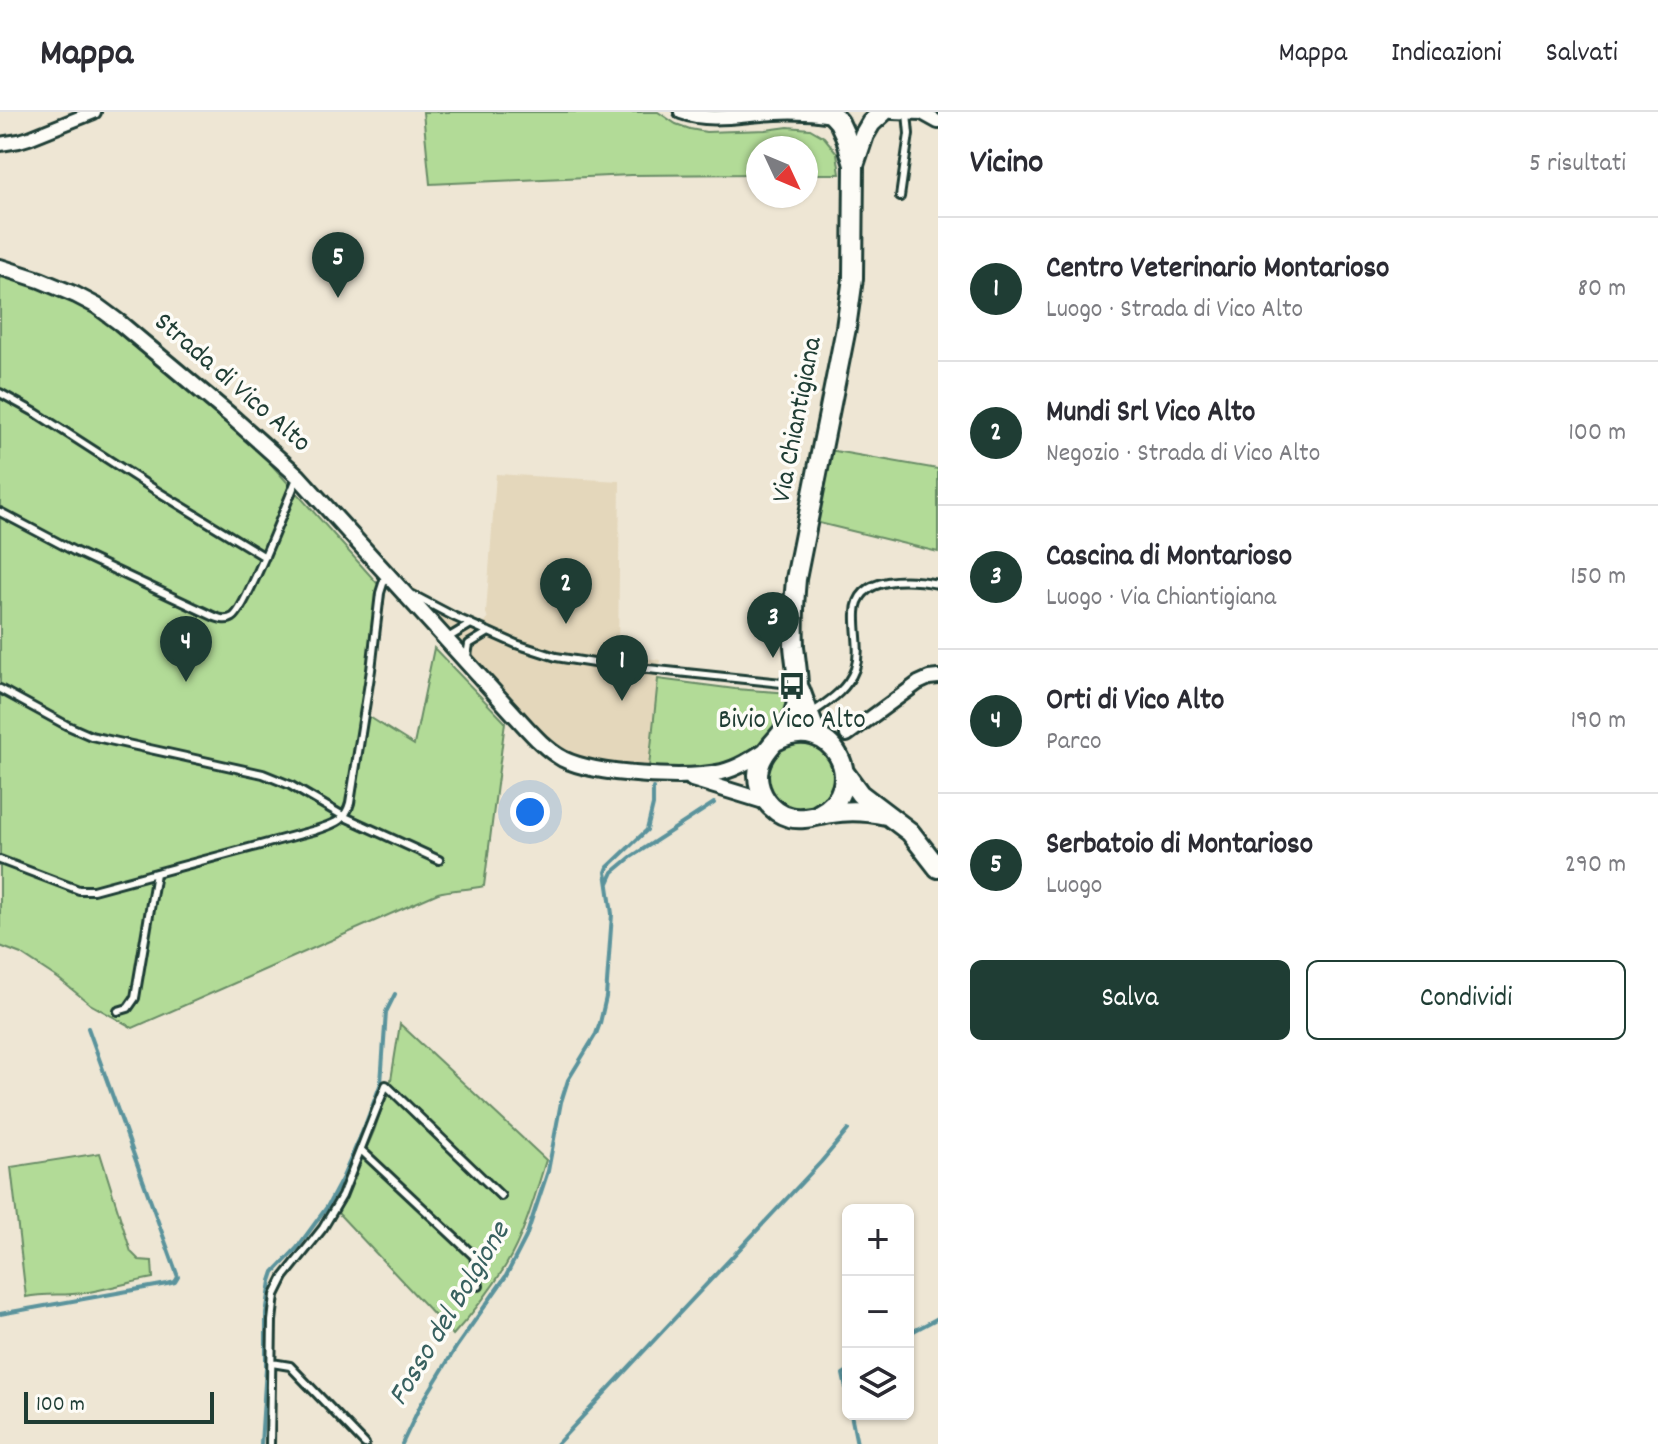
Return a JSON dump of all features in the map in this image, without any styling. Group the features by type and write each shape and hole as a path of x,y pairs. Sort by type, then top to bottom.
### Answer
{"main road":[{"path":"834,117 855,128 879,116"},
{"name":"Via Chiantigiana","path":"854,165 862,140 879,116"},
{"name":"Via Chiantigiana","path":"767,802 758,777 760,763 794,715 790,685 794,596 850,305 854,251 854,165 845,135 834,117"},
{"name":"Via Chiantigiana","path":"790,685 809,715 817,736 838,754 844,772 860,794 910,832 938,868"},
{"path":"770,746 787,735 802,733 817,736"},
{"path":"813,817 836,800 843,787 844,772"},
{"path":"767,802 788,817 801,819 846,811 886,815"}],"street":[{"path":"0,144 23,140 94,112"},
{"path":"681,112 720,118 777,112 834,117"},
{"path":"879,116 891,112 921,113 938,122"},
{"name":"Strada di Vico Alto","path":"0,267 76,295 105,312 231,416 298,476 538,739 563,759 598,769 684,776 727,770 770,746"},
{"path":"847,735 912,687 938,677"},
{"name":"Strada di Vico Alto","path":"684,776 767,802"}],"lane":[{"path":"900,197 909,134 907,113"},
{"path":"0,393 55,424 265,557"},
{"path":"0,512 74,551 220,619 229,619 238,612 265,557 298,476"},
{"path":"0,860 79,890 93,890 316,830 345,817 350,803 371,670 380,593 391,579"},
{"name":"Strada di Vico Alto","path":"391,579 471,624 524,648 568,660 790,685"},
{"path":"809,715 841,692 854,671 858,654 855,610 865,590 888,582 910,580 938,584"},
{"path":"445,639 471,624"},
{"path":"467,661 469,644 489,632"},
{"path":"0,689 86,734 271,777 345,817 439,860"},
{"path":"118,1011 128,1008 135,998 156,873"},
{"path":"270,1444 272,1321 277,1289 323,1228 342,1196 386,1085 501,1196"},
{"path":"361,1150 474,1256 479,1286"},
{"path":"272,1363 290,1366 365,1444"}],"shaded area":[{"path":"496,474 620,481 618,654 660,660 649,767 594,762 572,756 551,743 399,578 445,608 485,623 488,619"}],"green space":[{"path":"423,112 658,112 676,124 706,132 788,127 810,129 824,137 837,153 840,174 818,174 818,136 746,136 746,174 631,175 430,184"},
{"path":"0,274 52,292 101,318 253,444 385,592 368,716 414,745 434,648 505,722 484,886 438,893 133,1028 90,1004 21,954 0,946"},
{"path":"829,450 938,469 938,552 815,522"},
{"path":"658,679 791,693 785,714 777,725 744,758 733,764 698,770 649,767"},
{"path":"803,740 830,755 837,774 832,792 810,810 792,810 775,800 766,782 768,761 782,745"},
{"path":"400,1024 546,1160 513,1253 475,1310 453,1335 338,1213 374,1131 391,1080"},
{"path":"100,1153 131,1252 139,1260 152,1261 153,1278 84,1293 26,1297 11,1167"}],"waterway":[{"name":"Fosso del Bolgione","path":"402,1444 420,1406 506,1276 526,1237 548,1171 568,1080 596,1034 606,997 612,914 606,872 647,830 653,805 653,788"},
{"path":"608,883 613,872 631,857 714,803"},
{"path":"261,1444 266,1314 271,1281 274,1272 297,1248 327,1207 342,1179 381,1083 386,1012 395,994"},
{"path":"0,1314 167,1284 175,1282 178,1277 88,1028"},
{"path":"557,1444 848,1130"},
{"path":"914,1331 938,1318"},
{"path":"852,1420 857,1444"}],"place":[{"name":"Serbatoio di Montarioso","path":"338,298"},
{"name":"Mundi Srl Vico Alto","path":"566,624"},
{"name":"Cascina di Montarioso","path":"773,658"},
{"name":"Orti di Vico Alto","path":"186,682"},
{"name":"Bivio Vico Alto","path":"792,686"},
{"name":"Centro Veterinario Montarioso","path":"622,701"}]}
